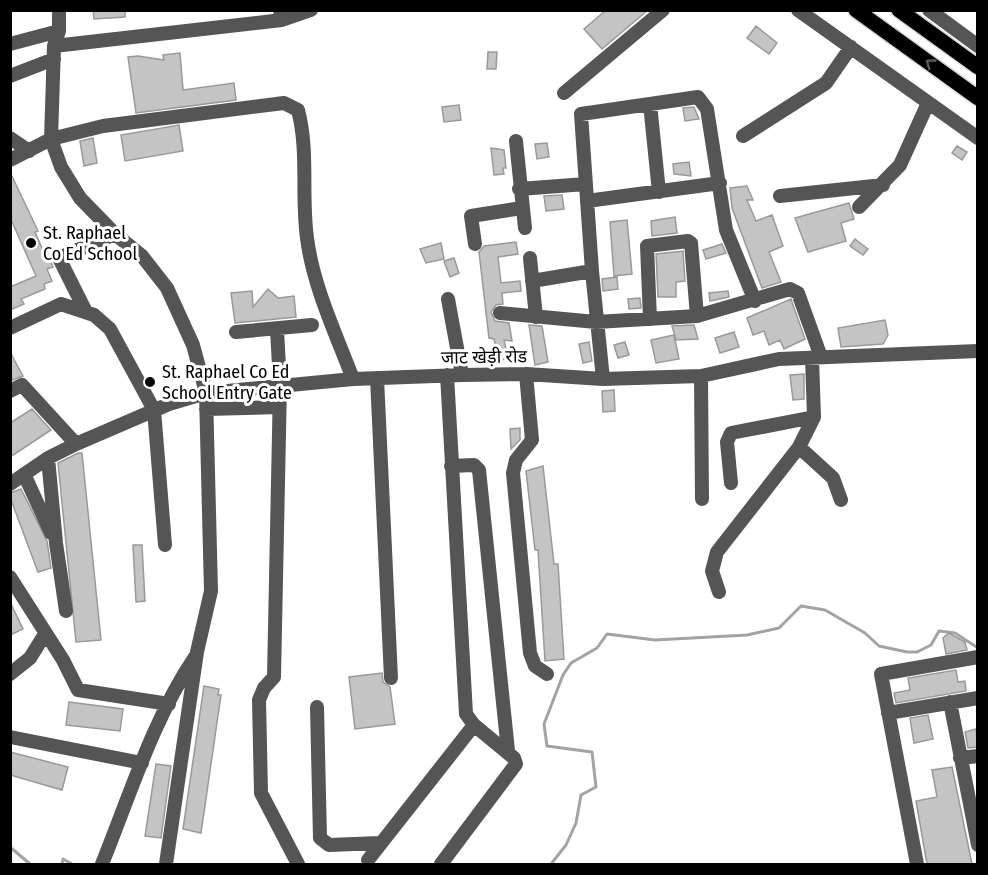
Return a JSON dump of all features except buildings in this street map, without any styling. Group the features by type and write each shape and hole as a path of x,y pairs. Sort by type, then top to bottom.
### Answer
{"main road":[{"path":"856,10 978,98"},
{"path":"899,10 978,67"}],"street":[{"path":"59,10 59,31 54,52 51,139 61,167 80,198 115,234 142,256 167,288 193,345 206,393 211,591 197,652 166,864"},
{"path":"10,76 54,52 311,10"},
{"path":"564,93 663,10"},
{"path":"798,10 978,138"},
{"path":"930,10 975,40"},
{"path":"10,44 59,31"},
{"path":"953,49 975,40"},
{"path":"743,136 826,83 851,47"},
{"path":"603,379 596,322 581,114 698,97 707,109 726,230 754,302"},
{"path":"10,160 51,139 103,126 284,103 298,110 304,134 307,238 315,272 352,379"},
{"path":"859,207 883,185 900,165 928,103"},
{"path":"650,104 659,192"},
{"path":"10,138 30,150"},
{"path":"516,141 519,189 525,228"},
{"path":"588,201 720,183"},
{"path":"519,189 585,184"},
{"path":"780,196 883,185"},
{"path":"475,244 471,216 522,208"},
{"path":"86,312 59,258 115,234"},
{"path":"650,319 647,246 688,241 698,316"},
{"path":"530,258 536,317"},
{"path":"532,281 592,271"},
{"path":"500,313 596,322 698,316 754,302 790,289 795,290 816,357 814,417 799,447 717,552 712,571 719,592"},
{"path":"448,299 462,375"},
{"path":"10,328 61,304 94,315 110,329 154,410 165,545"},
{"path":"236,332 312,325"},
{"path":"277,329 280,385 274,677 264,688 259,700 261,793 298,864"},
{"name":"जाट खेड़ी रोड","path":"10,484 48,458 76,444 154,410 206,393 352,379 447,375 526,374 603,379 701,376 779,359 978,351"},
{"path":"526,374 532,440 516,460 513,473 530,653 535,666 547,674"},
{"path":"441,864 513,770 514,758 474,725 466,714 447,375"},
{"path":"701,376 702,498"},
{"path":"377,378 391,678"},
{"path":"10,391 22,385 76,444"},
{"path":"206,409 279,407"},
{"path":"731,483 727,442 731,433 814,417"},
{"path":"799,447 832,478 841,500"},
{"path":"48,458 56,543 66,611"},
{"path":"451,466 474,465 479,470 508,751"},
{"path":"24,474 56,543"},
{"path":"10,577 63,660 78,690 169,704"},
{"path":"10,674 30,658 45,634"},
{"path":"102,864 142,763 181,677 197,652"},
{"path":"917,864 881,674 978,657"},
{"path":"888,713 978,698"},
{"path":"950,702 978,845"},
{"path":"317,707 320,838 329,845 380,843"},
{"path":"368,860 474,725"},
{"path":"10,737 142,763"},
{"path":"960,759 978,756"}],"waterway":[{"path":"551,864 566,845 576,823 581,795 596,787 592,752 547,746 544,724 563,675 571,663 597,648 607,634 655,640 747,635 779,628 801,606 825,610 865,633 879,646 917,652 931,645 939,631 955,633 978,648"},
{"path":"10,847 30,864"},
{"path":"62,864 63,859 72,864"}],"place":[{"name":"St. Raphael Co Ed School","path":"31,243"},
{"name":"St. Raphael Co Ed School Entry Gate","path":"150,382"}]}
